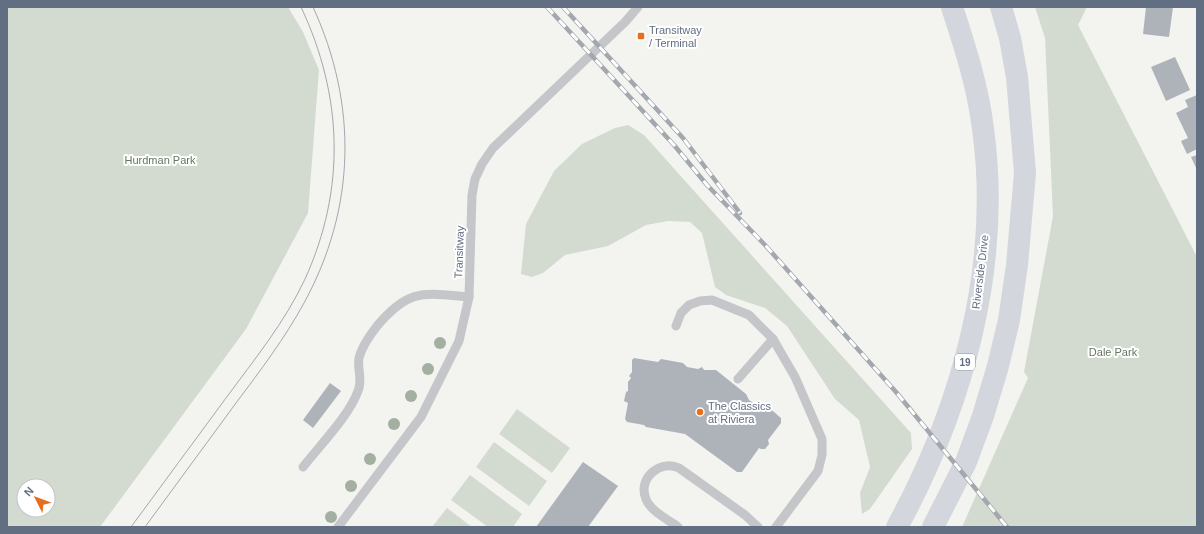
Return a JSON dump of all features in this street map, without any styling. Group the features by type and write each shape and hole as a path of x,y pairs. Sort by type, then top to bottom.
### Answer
{"main road":[{"name":"Riverside Drive","path":"896,527 930,462 956,392 975,319 984,248 987,185 983,129 978,98 966,50 952,7"},
{"path":"933,527 966,462 983,416 998,366 1009,320 1017,264 1025,173 1017,77 1010,38 1001,7"}],"lane":[{"name":"Transitway","path":"338,527 421,417 459,341 469,297 472,196 474,179 482,164 508,132 625,22 638,7"},
{"path":"303,467 354,401 360,381 359,366 361,353 372,333 393,309 406,299 419,295 469,297"},
{"path":"676,326 681,313 689,305 700,301 712,300 749,315 773,339 795,377 822,439 822,455 818,471 776,527"},
{"path":"738,379 773,339"},
{"path":"678,527 650,506 646,499 645,487 649,475 664,465 672,464 679,468 745,515 758,527"}],"green space":[{"name":"Hurdman Park","path":"7,7 288,7 303,32 319,70 308,213 246,329 100,527 7,527"},
{"name":"Dale Park","path":"1035,7 1087,7 1078,25 1197,257 1197,527 962,527 1028,378 1024,372 1053,216 1045,38"},
{"path":"628,125 644,135 911,433 912,449 870,509 862,514 860,493 870,467 859,420 835,399 787,326 765,308 726,295 715,287 702,233 690,222 668,221 646,225 608,246 565,255 543,273 532,277 521,274 526,224 554,171 582,144 615,128"},
{"path":"517,409 570,448 552,473 499,434"},
{"path":"494,442 547,481 529,506 476,467"},
{"path":"470,475 522,514 513,527 488,527 451,500"},
{"path":"447,508 472,527 432,527"}],"building":[{"path":"1146,7 1173,7 1169,37 1143,34"},
{"path":"1175,57 1190,90 1166,101 1151,67"},
{"path":"1197,95 1197,149 1187,154 1181,141 1188,138 1176,113 1188,107 1185,100"},
{"path":"1197,155 1197,170 1191,157"},
{"name":"The Classics at Riviera","path":"634,358 658,362 661,359 683,363 687,367 698,369 702,367 704,370 716,370 746,394 749,400 755,404 758,403 762,407 767,406 781,418 781,423 768,440 769,444 765,449 759,448 742,472 737,472 685,434 627,422 625,419 628,403 624,401 626,392 628,391 628,382 631,378 629,376 632,372 632,360"},
{"path":"330,383 341,391 313,428 303,420"},
{"path":"583,462 618,486 588,527 536,527"}],"tram line":[{"path":"131,527 279,326 305,279 318,245 328,211 333,177 334,143 332,108 325,74 315,41 301,7"},
{"path":"145,527 263,367 289,329 304,303 321,267 334,230 342,193 345,156 344,119 338,81 328,44 313,7"}],"railway":[{"path":"547,7 674,145 707,185 765,245 896,392 1007,527"},
{"path":"563,7 683,138 740,213"}],"place":[{"name":"Transitway / Terminal","path":"641,36"},
{"name":"The Classics at Riviera","path":"700,412"}]}
